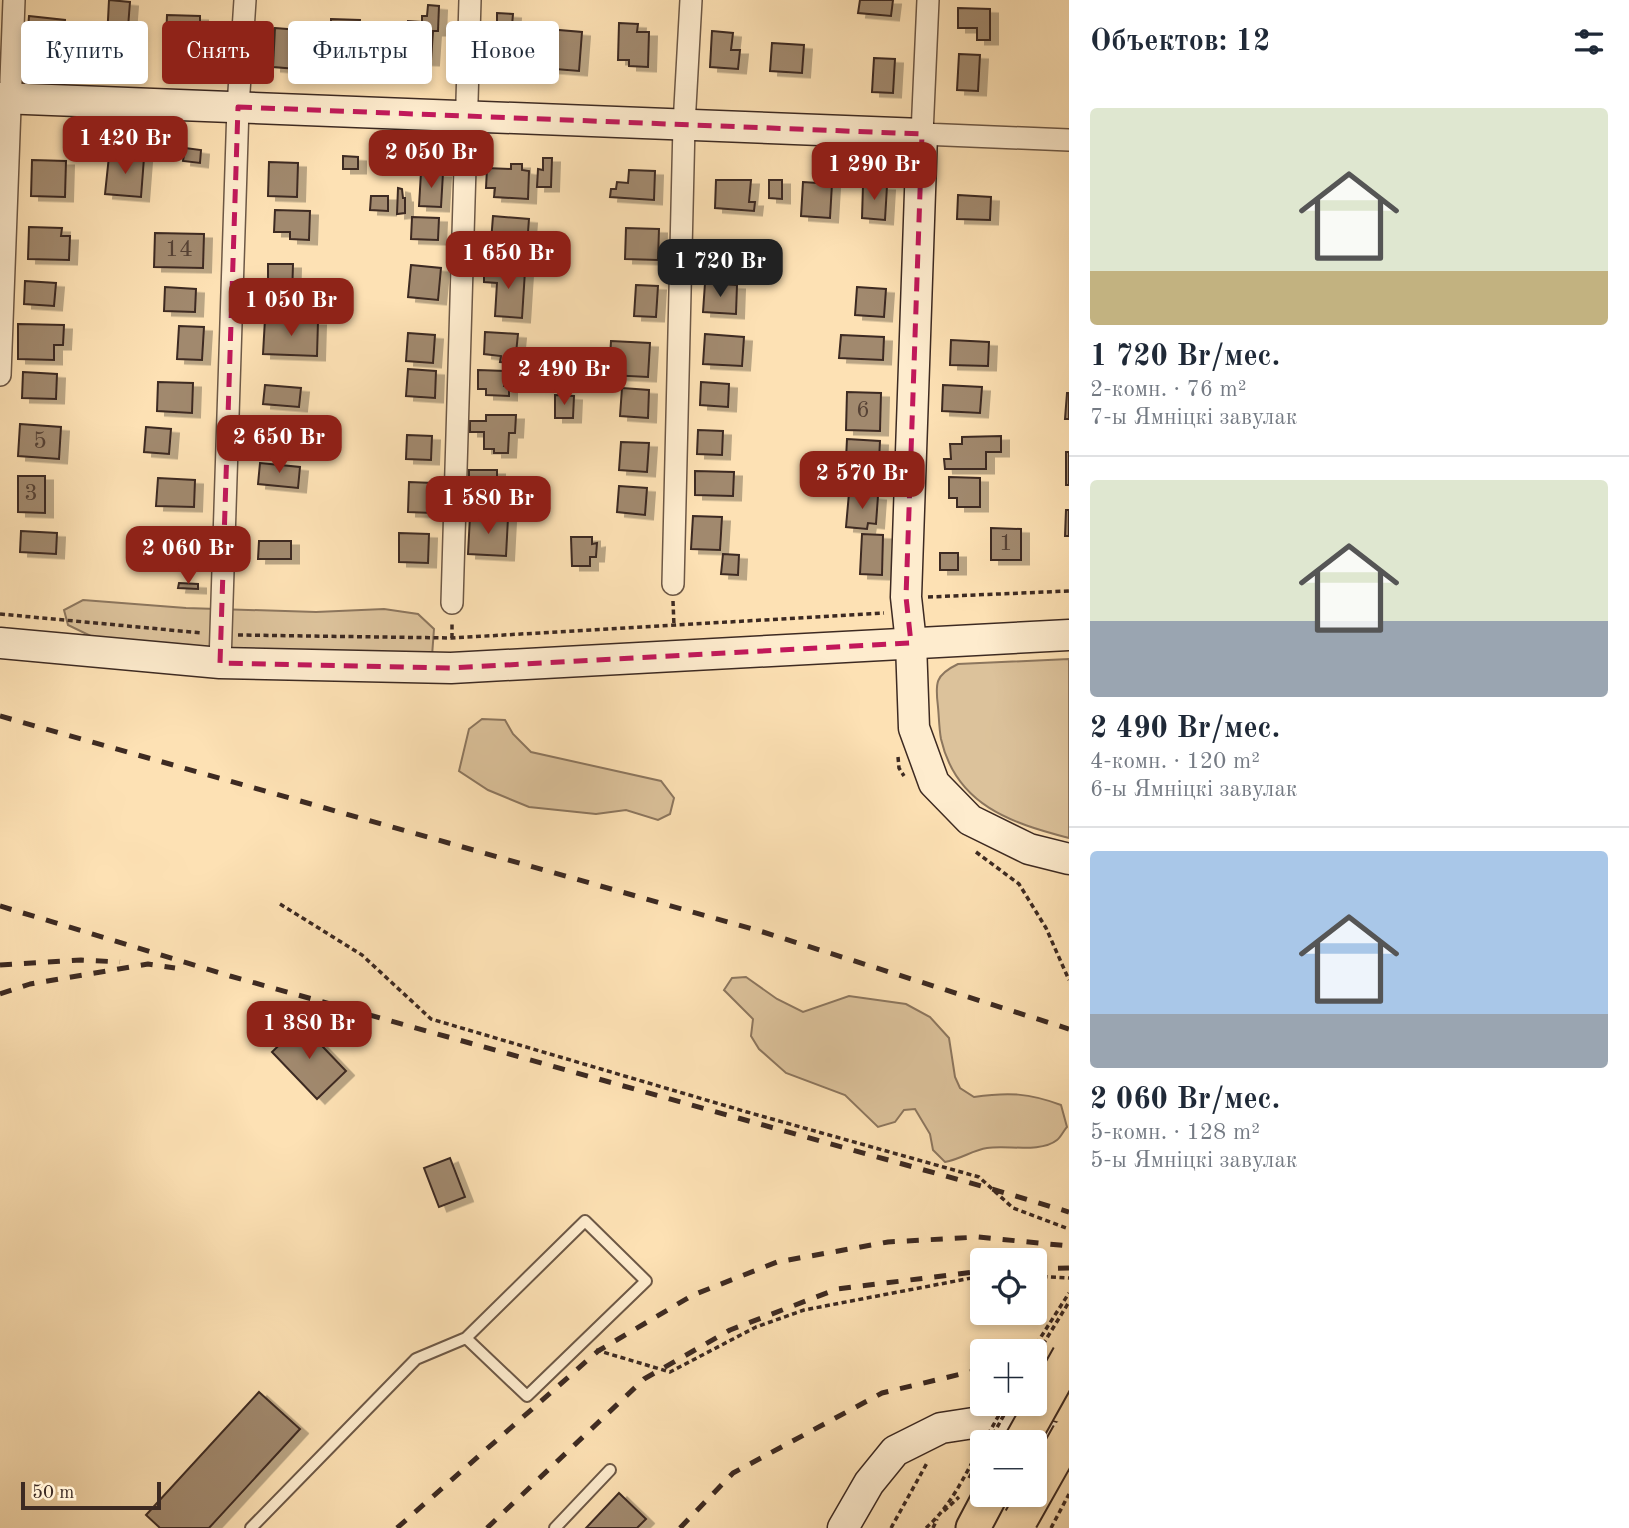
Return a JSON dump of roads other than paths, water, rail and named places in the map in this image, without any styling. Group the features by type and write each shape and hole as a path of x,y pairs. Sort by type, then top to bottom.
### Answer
{"main road":[{"path":"6,98 922,134 911,643 914,728 934,783 970,820 1029,849 1069,859"},
{"path":"0,643 220,663 451,668 1069,635"},
{"path":"1028,1430 1069,1356"},
{"path":"843,1528 869,1483 895,1451 941,1427 993,1420 1069,1442"},
{"path":"1029,1525 1069,1434"}],"street":[{"path":"0,375 6,98 14,0"},
{"path":"220,663 245,0"},
{"path":"452,603 470,0"},
{"path":"673,584 684,125 691,0"},
{"path":"928,0 922,134 1069,140"}],"lane":[{"path":"251,1528 416,1359 466,1338 585,1221 646,1281 527,1396 466,1338"},
{"path":"555,1528 610,1470"}],"railway":[{"path":"0,716 763,932 1069,1029"},
{"path":"0,906 230,976 1069,1212"},
{"path":"0,965 81,960 120,962"},
{"path":"0,994 30,984 148,964 175,968"},
{"path":"397,1528 598,1351 693,1295 777,1262 888,1242 978,1237 1069,1246"},
{"path":"1047,1269 1069,1268"},
{"path":"487,1528 644,1379 730,1330 837,1289 970,1272"},
{"path":"1047,1357 1069,1357"},
{"path":"680,1528 733,1473 882,1393 970,1372"}]}
